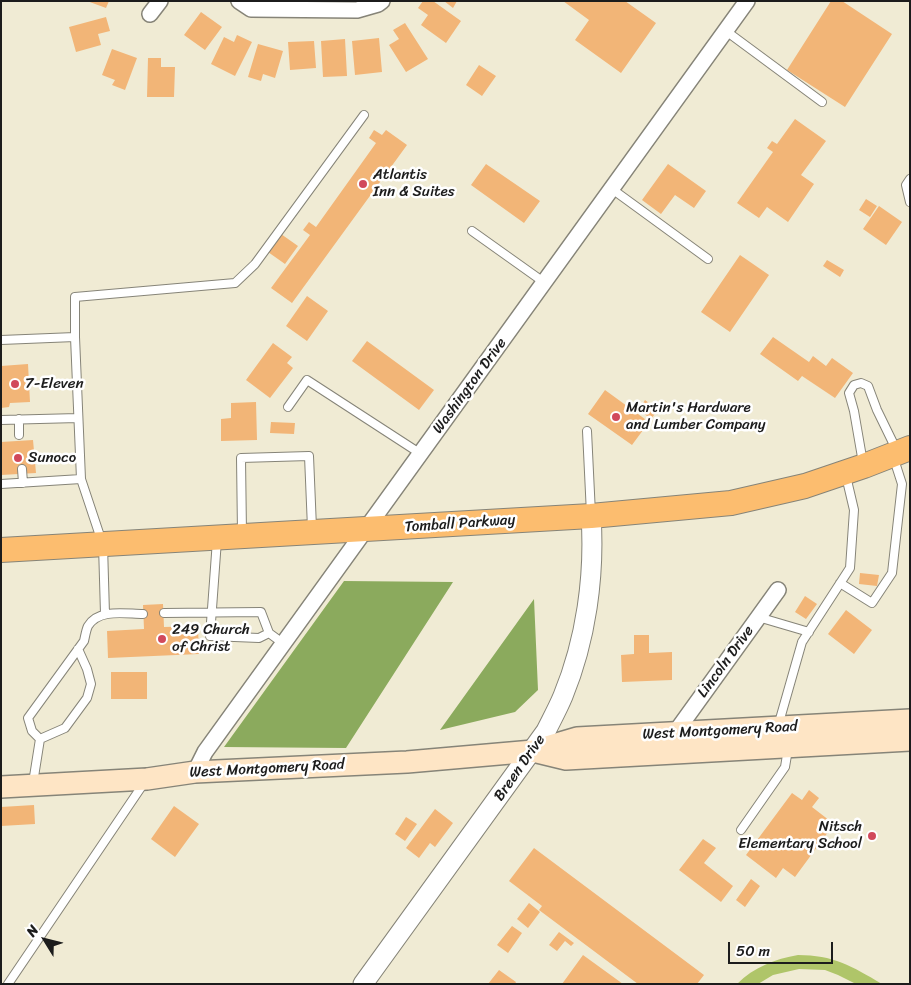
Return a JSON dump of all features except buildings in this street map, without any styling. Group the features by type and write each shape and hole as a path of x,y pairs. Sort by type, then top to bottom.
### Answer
{"main road":[{"name":"Tomball Parkway","path":"1,550 591,516 731,503 805,486 900,452"},
{"name":"West Montgomery Road","path":"1,787 147,779 195,772 407,762 533,751 577,738 910,720"},
{"name":"West Montgomery Road","path":"533,751 566,759 788,747 907,736"}],"street":[{"path":"150,14 160,1"},
{"path":"239,1 251,9 356,10 380,3"},
{"name":"Washington Drive","path":"195,772 205,752 747,1"},
{"name":"Breen Drive","path":"363,984 546,731 563,695 585,620 590,580 591,516"},
{"name":"Lincoln Drive","path":"675,734 778,590"}],"lane":[{"path":"726,31 822,102"},
{"path":"105,614 103,545 81,479 75,297 234,283 255,264 364,115"},
{"path":"910,179 906,185 910,202"},
{"path":"612,189 708,259"},
{"path":"472,232 545,283"},
{"path":"1,340 75,337"},
{"path":"288,407 307,380 421,454"},
{"path":"778,728 802,642 809,632 840,583 850,568 854,510 854,411 849,392 854,385 861,382 868,386 876,410 900,452 902,484 892,573 872,603 840,583"},
{"path":"1,420 78,418"},
{"path":"19,419 20,435"},
{"path":"587,431 591,516"},
{"path":"242,537 241,458 309,456 312,533"},
{"path":"22,469 23,482"},
{"path":"1,484 81,479"},
{"path":"217,538 210,636 259,638 269,633"},
{"path":"164,613 262,612 269,633 284,644"},
{"path":"40,738 32,731 28,718 84,641 88,627 96,618 105,614 143,614"},
{"path":"758,617 809,632"},
{"path":"40,738 64,728 87,698 91,684 78,649"},
{"path":"33,785 40,738"},
{"path":"740,830 786,767 788,747"},
{"path":"8,984 147,779"}],"green space":[{"path":"344,581 453,582 346,748 224,747"},
{"path":"534,599 538,690 515,712 440,730"},
{"path":"798,955 832,959 882,984 856,984 825,970 799,969 773,975 758,984 737,984 750,973 765,965"}],"place":[{"name":"Atlantis Inn & Suites","path":"363,184"},
{"name":"7-Eleven","path":"15,384"},
{"name":"Martin's Hardware and Lumber Company","path":"616,417"},
{"name":"Sunoco","path":"18,458"},
{"name":"249 Church of Christ","path":"162,639"},
{"name":"Nitsch Elementary School","path":"872,836"}]}
